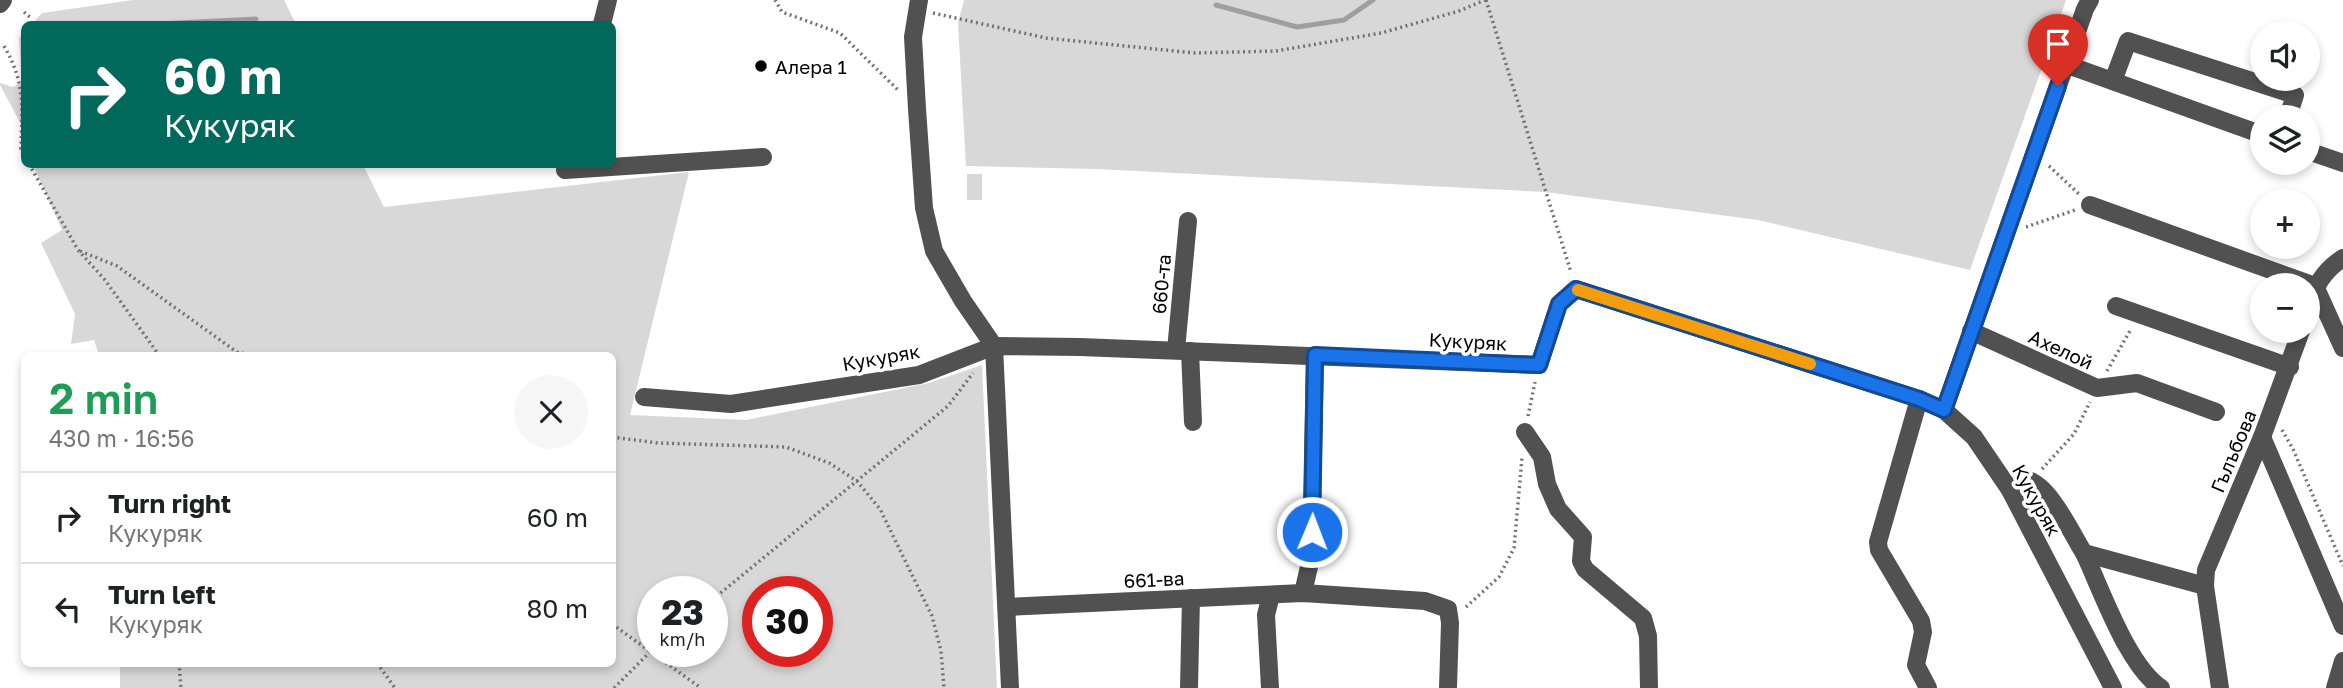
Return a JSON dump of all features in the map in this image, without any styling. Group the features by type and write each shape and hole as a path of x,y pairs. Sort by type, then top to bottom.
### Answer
{"street":[{"path":"603,21 608,0"},
{"path":"1944,410 2090,0"},
{"path":"918,5 913,37 924,208 934,251 963,301 994,346 1010,688"},
{"path":"2113,81 2128,41 2295,95 2292,105"},
{"path":"2066,64 2250,130"},
{"path":"2320,155 2343,163"},
{"path":"616,167 763,158"},
{"path":"565,168 598,168"},
{"path":"2090,205 2279,273"},
{"name":"660-та","path":"1188,221 1183,351 1192,422"},
{"path":"2320,278 2325,271 2343,258"},
{"path":"1539,365 1559,304 1576,289"},
{"name":"Кукуряк","path":"1576,289 1919,399 1944,410 1974,437 2010,490 2113,688"},
{"path":"2320,297 2343,348"},
{"path":"2116,306 2290,366"},
{"name":"Ахелой","path":"1971,331 2097,388 2137,383 2216,412"},
{"name":"Гълъбова","path":"2205,586 2206,570 2272,413 2297,343"},
{"name":"Кукуряк","path":"644,397 731,404 919,375 994,346 1315,355 1539,365"},
{"path":"1303,593 1311,558 1315,355"},
{"path":"1919,399 1878,542 1879,550 1921,621 1923,632 1916,665 1928,688"},
{"path":"1525,432 1542,457 1547,484 1558,509 1584,537 1581,561 1585,569 1643,618 1648,636 1649,688"},
{"path":"2262,437 2343,626"},
{"path":"2010,490 2022,481 2031,481 2040,486 2050,499 2084,553 2136,663 2161,688"},
{"path":"2084,553 2205,586 2220,688"},
{"name":"661-ва","path":"1007,607 1303,593 1424,601 1448,609 1450,623"},
{"path":"1270,688 1266,615 1271,595"},
{"path":"1189,688 1192,598"},
{"path":"1448,688 1450,623"},
{"path":"2336,688 2343,661"}],"path":[{"path":"775,0 782,12 840,33 917,109"},
{"path":"918,5 1046,38 1208,53 1276,51 1381,33 1459,11 1485,0 1576,289"},
{"path":"24,12 31,18"},
{"path":"4,46 16,67 21,89"},
{"path":"21,132 21,151"},
{"path":"2034,152 2090,205"},
{"path":"31,168 78,250 105,280 157,352"},
{"path":"2005,236 2053,216 2090,205"},
{"path":"78,250 117,266 236,352"},
{"path":"2031,481 2074,434 2139,314"},
{"path":"728,587 947,407 994,346"},
{"path":"1450,623 1499,577 1514,548 1525,432 1539,365"},
{"path":"2272,413 2293,449 2343,566"},
{"path":"616,438 658,443 786,447 829,463 857,481 880,509 932,616 941,651 944,688"},
{"path":"616,627 637,641"},
{"path":"614,688 637,664"},
{"path":"178,667 181,688"},
{"path":"380,667 395,688"},
{"path":"673,667 701,688"}],"shaded area":[{"path":"133,0 284,0 294,21 35,21 42,13"},
{"path":"964,0 2066,0 1970,270 1758,220 1545,192 1098,169 966,166 958,23"},
{"path":"21,36 21,67 19,38"},
{"path":"0,83 13,87 21,83 21,124"},
{"path":"34,168 364,168 384,207 689,172 630,415 746,420 929,383 982,365 997,688 120,688 120,667 616,667 616,352 98,352 94,340 71,344 75,314 41,243 62,230"},
{"path":"967,174 982,174 982,200 967,200"}],"waterway":[{"path":"1216,5 1297,27 1344,20 1373,0"},
{"path":"217,21 256,19"}],"slow traffic":[{"path":"1578,290 1810,364"}],"place":[{"name":"Алера 1","path":"761,66"}],"route":[{"path":"1312,532 1315,355 1539,365 1559,304 1576,289 1919,399 1944,410 2058,86"}]}
